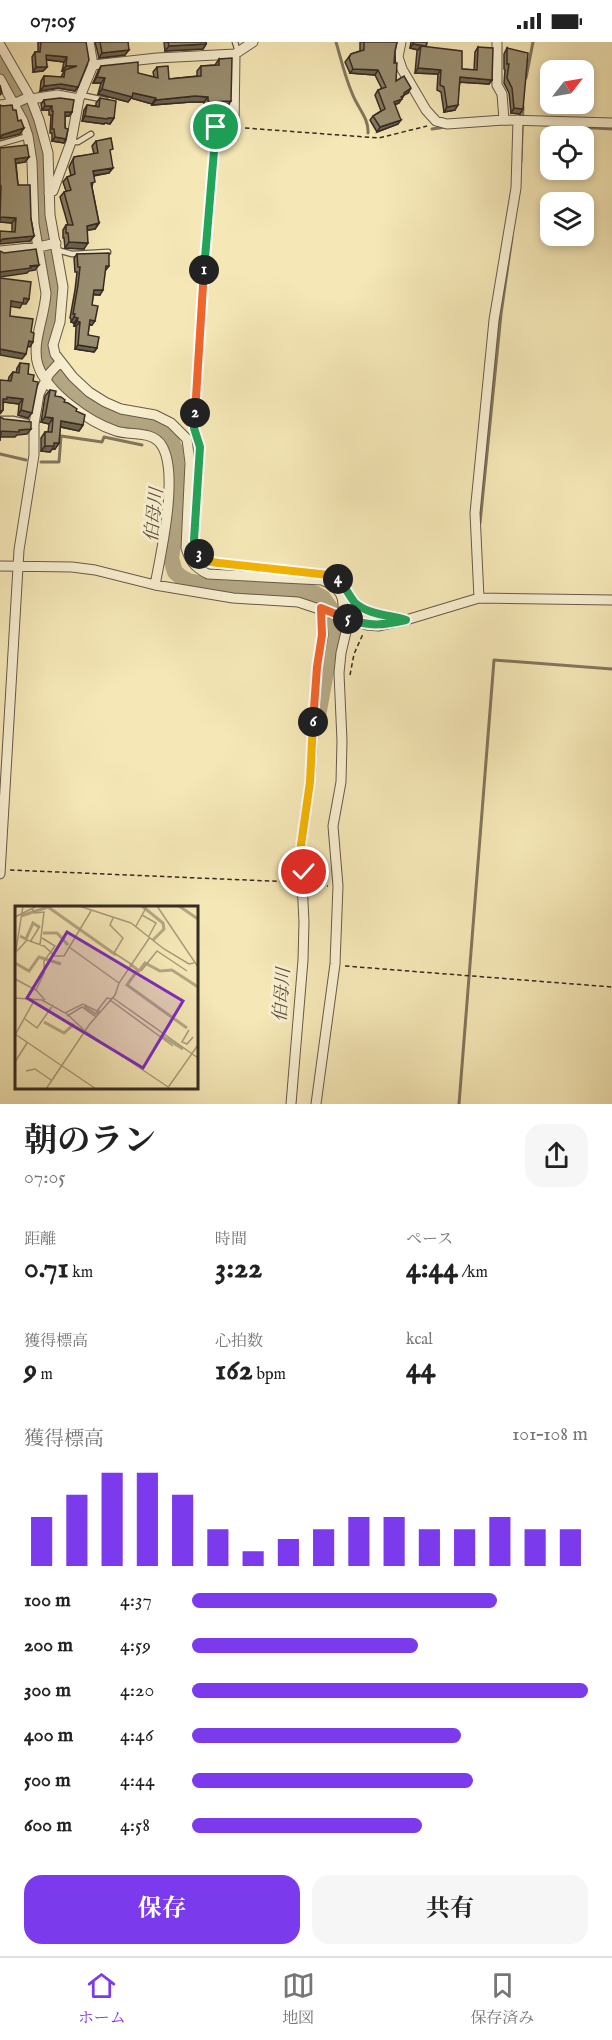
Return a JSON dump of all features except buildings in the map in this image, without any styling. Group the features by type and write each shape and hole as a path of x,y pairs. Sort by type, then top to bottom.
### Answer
{"street":[{"path":"49,193 53,191 71,141 80,97 93,65 89,42"},
{"path":"93,65 236,49 254,42"},
{"path":"401,42 398,57 402,69 426,110 436,121 447,124 504,120 612,123"},
{"path":"497,42 498,85 502,94 504,120"},
{"path":"0,45 30,98 48,153 49,193 63,287 60,322 53,345 58,364 89,392 105,402 121,409 155,415 171,423 187,439 190,463 186,548 188,557 196,567 208,574 322,580 334,585 341,593 345,603 339,673 341,782 333,826 338,886 335,964 316,1104"},
{"path":"234,127 236,49"},
{"path":"0,79 23,121 32,162 34,224 46,293 44,315 36,342 37,364 60,396 87,416 117,432 151,436 157,439 163,447 168,474 168,500 166,532 155,585"},
{"path":"0,105 57,95 80,97"},
{"path":"479,598 475,513 494,320 516,188 518,120"},
{"path":"0,251 57,247"},
{"path":"1,872 18,567 34,455 34,424 39,394 47,377 58,364"},
{"path":"0,566 83,569 155,585 233,598 298,602 368,625 378,626 479,598 612,600"},
{"path":"291,1104 303,960 302,882 304,872 301,845 310,782 317,667 322,635 321,608"}],"lane":[{"path":"80,97 114,102"},
{"path":"71,141 78,142 91,134"},
{"path":"0,144 28,136"},
{"path":"57,247 72,254 108,252"},
{"path":"0,419 13,418 34,424"}],"path":[{"path":"199,457 200,447 194,428 216,127 379,138 432,125 436,121"},
{"path":"200,556 205,561 241,566"},
{"path":"350,595 355,602 368,611 385,615"},
{"path":"1,872 302,882 308,885 338,886"},
{"path":"344,966 612,987"}],"waterway":[{"path":"336,42 354,98 367,122 368,133"},
{"path":"526,78 533,42"},
{"name":"伯母川","path":"0,65 37,137 44,229 55,292 53,313 43,346 49,367 78,400 96,411 119,419 155,425 170,437 175,449 178,478 178,511 171,558 175,572 188,581 222,588 306,591 323,598 333,612 335,622 316,727"},
{"path":"521,162 523,106"},
{"path":"432,129 446,127"},
{"path":"594,128 612,129"},
{"path":"480,523 501,314 512,237"},
{"path":"41,462 59,462 61,436 102,442 104,437 142,445"},
{"path":"0,454 26,460"},
{"path":"459,1104 494,660 612,669"}],"route":[{"path":"216,127 194,428 200,447 195,551 205,561 329,575 338,579 355,602 368,611 406,620 378,626 368,625 321,608 322,635 317,667 310,782 301,845 304,872"}]}
